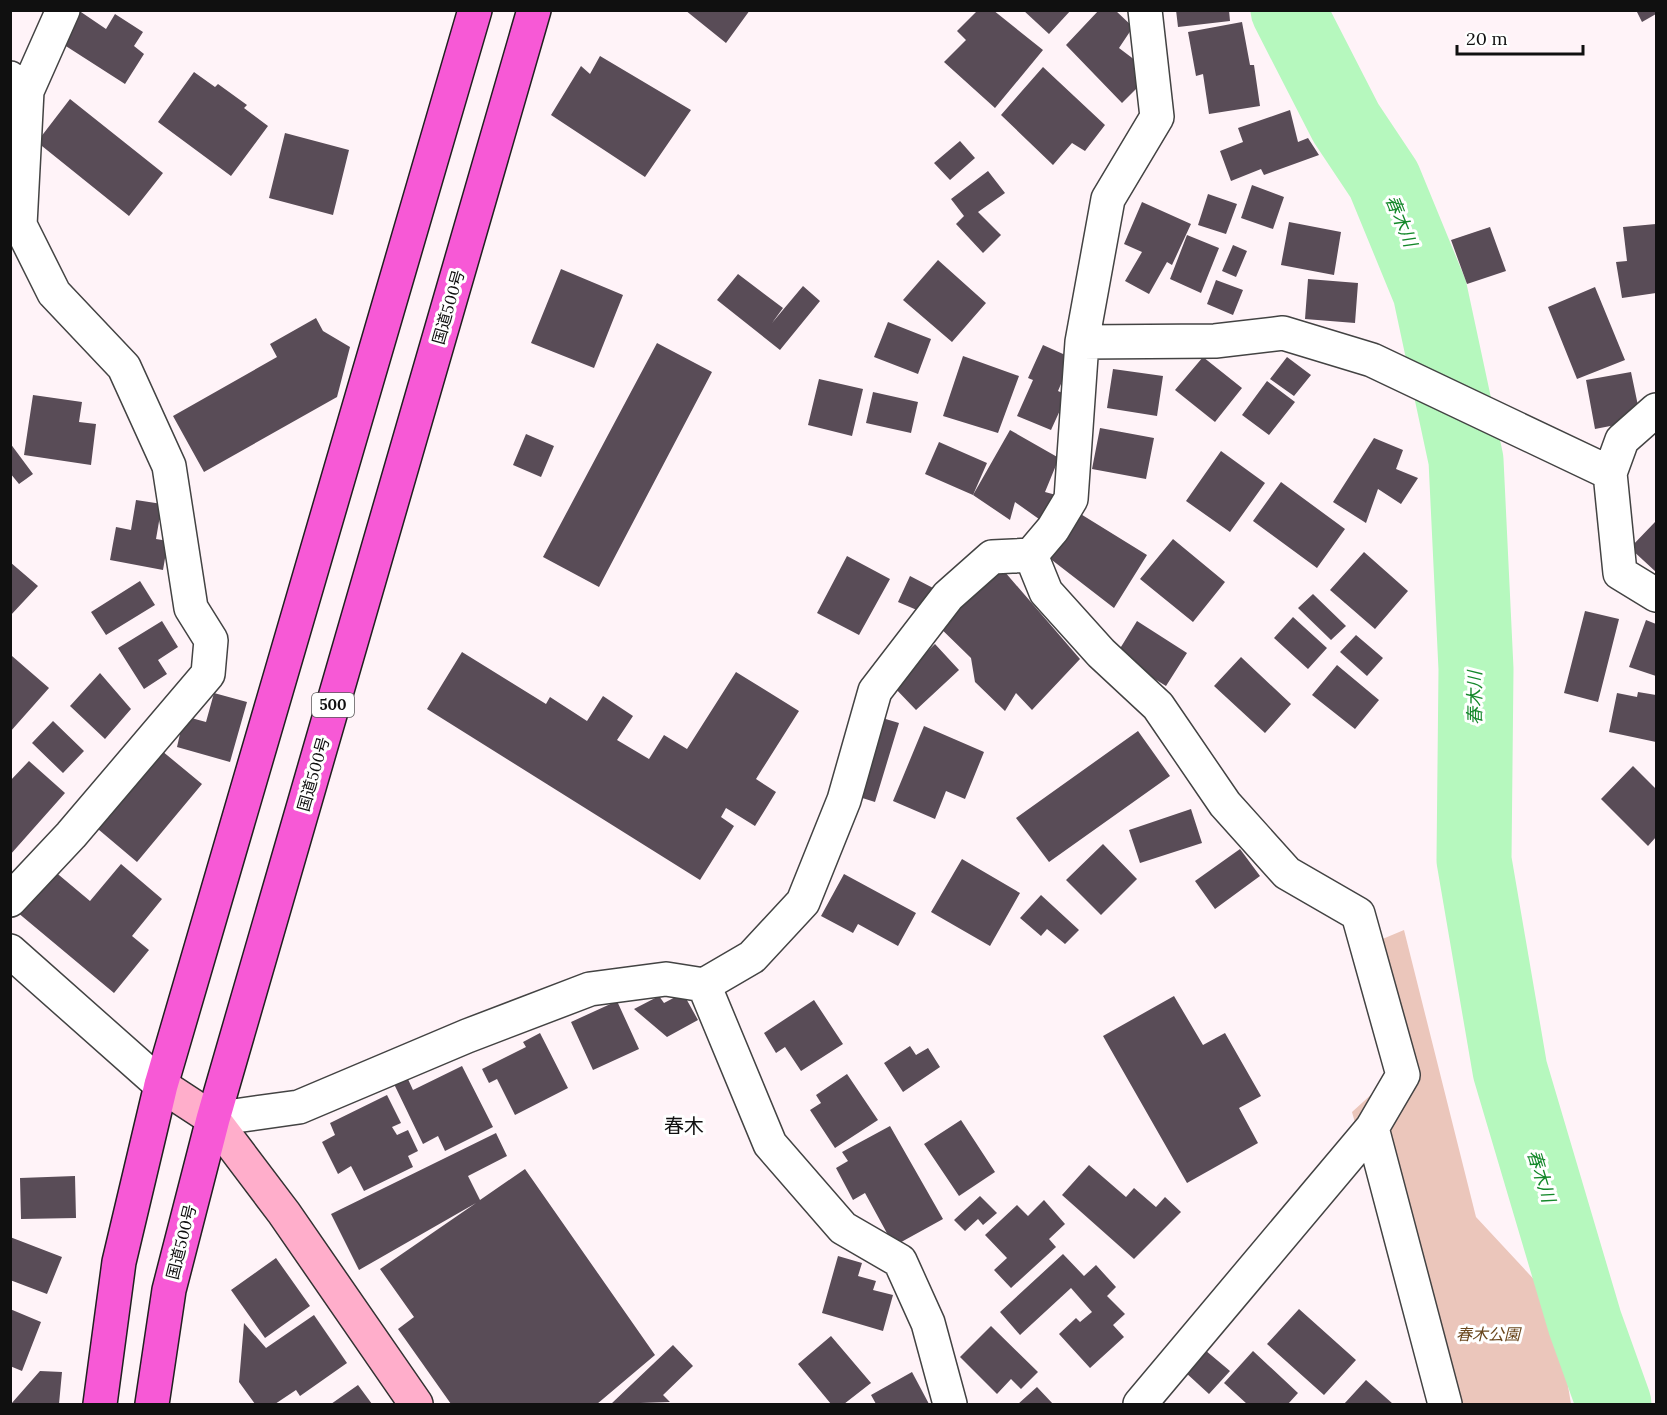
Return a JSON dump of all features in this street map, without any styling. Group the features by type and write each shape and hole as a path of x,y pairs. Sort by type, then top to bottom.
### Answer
{"highway":[{"path":"100,1404 119,1262 161,1085 475,10"},
{"name":"国道500号","path":"152,1404 169,1290 213,1119 534,10"}],"street":[{"path":"10,900 71,835 208,674 211,640 191,608 169,466 124,367 54,293 20,225 19,84 63,10"},
{"path":"213,1119 299,1107 467,1036 590,989 666,979 704,985 752,957 803,902 844,800 875,691 948,596 992,557 1030,555 1053,529 1071,499 1082,342 1108,199 1157,117 1145,10"},
{"path":"1082,342 1215,341 1283,333 1372,360 1610,473"},
{"path":"1656,410 1622,440 1610,473 1620,573 1656,595"},
{"path":"1030,555 1046,592 1101,653 1158,706 1225,804 1264,848 1287,873 1358,914 1402,1075 1372,1128 1140,1404"},
{"path":"10,951 161,1085 213,1119 284,1214 416,1404"},
{"path":"704,985 770,1144 843,1228 900,1261 928,1323 950,1404"},
{"path":"1372,1128 1445,1404"}],"green space":[{"name":"春木公園","path":"1404,930 1476,1217 1554,1301 1571,1404 1434,1404 1352,1112 1395,1073 1361,948"}],"building":[{"path":"78,10 106,29 115,14 143,32 134,46 144,54 125,84 58,41"},
{"path":"685,10 750,10 726,43"},
{"path":"978,10 993,10 1043,50 995,108 944,62 966,40 957,31"},
{"path":"1023,10 1071,10 1049,34"},
{"path":"1099,10 1115,10 1133,27 1119,48 1152,73 1122,103 1066,45"},
{"path":"1176,10 1229,10 1230,21 1178,27"},
{"path":"1636,10 1656,10 1656,14 1642,22"},
{"path":"1242,22 1250,65 1254,65 1260,106 1209,114 1203,74 1196,76 1188,32"},
{"path":"600,56 691,110 645,177 551,115 581,66 590,74"},
{"path":"1043,67 1105,125 1085,151 1072,143 1053,165 1001,115"},
{"path":"194,72 215,87 218,84 247,105 244,108 268,126 231,176 158,122"},
{"path":"70,99 163,173 129,216 37,142"},
{"path":"1290,110 1298,142 1308,138 1319,155 1264,175 1261,169 1231,181 1220,151 1243,142 1238,128"},
{"path":"285,133 349,150 333,215 269,198"},
{"path":"960,141 975,158 950,180 934,163"},
{"path":"988,171 1005,193 978,212 1001,235 983,253 956,224 964,216 951,199"},
{"path":"1252,185 1284,197 1273,229 1241,218"},
{"path":"1208,194 1237,204 1226,234 1198,225"},
{"path":"1142,202 1191,224 1172,265 1167,262 1149,294 1125,281 1142,252 1124,244"},
{"path":"1289,222 1341,232 1334,275 1281,265"},
{"path":"1656,224 1656,293 1622,298 1616,262 1627,261 1623,227"},
{"path":"1490,227 1506,271 1467,284 1451,240"},
{"path":"1187,235 1219,248 1201,293 1170,279"},
{"path":"1233,245 1247,251 1236,277 1222,271"},
{"path":"938,260 986,303 952,342 903,300"},
{"path":"561,269 623,295 594,368 531,343"},
{"path":"738,274 783,308 772,323 803,286 820,301 780,350 717,300"},
{"path":"1308,279 1358,283 1355,323 1305,319"},
{"path":"1216,280 1243,290 1233,315 1207,304"},
{"path":"1595,287 1625,360 1577,379 1548,307"},
{"path":"316,318 323,331 350,347 337,397 204,472 173,416 277,357 270,344"},
{"path":"888,322 931,339 918,374 874,357"},
{"path":"657,343 712,372 599,587 543,557"},
{"path":"1043,345 1072,358 1058,391 1067,395 1051,430 1017,416 1033,380 1028,378"},
{"path":"963,356 1019,376 998,433 943,416"},
{"path":"1203,357 1242,388 1215,422 1175,390"},
{"path":"1287,357 1311,375 1294,396 1270,379"},
{"path":"1113,369 1163,376 1157,416 1107,408"},
{"path":"1631,372 1641,420 1595,429 1586,380"},
{"path":"819,379 863,389 852,436 808,425"},
{"path":"1267,381 1295,402 1269,435 1242,415"},
{"path":"873,392 918,402 911,433 866,423"},
{"path":"33,395 82,402 79,422 96,424 91,465 24,455"},
{"path":"1100,428 1154,438 1146,479 1092,469"},
{"path":"1010,430 1059,458 1045,492 1071,499 1053,529 1015,502 1010,520 973,495"},
{"path":"526,434 554,446 541,477 513,465"},
{"path":"1374,438 1403,450 1396,469 1418,478 1401,504 1378,489 1366,523 1333,502"},
{"path":"939,442 987,463 973,495 925,474"},
{"path":"10,443 33,474 19,484 10,473"},
{"path":"1221,451 1265,483 1230,532 1186,501"},
{"path":"1281,482 1345,529 1317,568 1253,521"},
{"path":"136,500 162,504 156,539 168,541 163,570 110,560 116,527 131,530"},
{"path":"1079,513 1147,555 1114,608 1048,557"},
{"path":"1655,522 1656,524 1656,572 1630,548"},
{"path":"1173,539 1225,582 1193,622 1140,579"},
{"path":"1364,552 1408,591 1375,629 1330,590"},
{"path":"847,556 890,579 859,635 817,613"},
{"path":"992,557 1080,659 1032,710 1016,693 1005,711 975,682 971,658 931,619"},
{"path":"10,562 38,586 10,616"},
{"path":"910,576 935,589 924,613 898,602"},
{"path":"140,581 155,605 106,635 91,612"},
{"path":"1313,594 1346,626 1331,640 1298,608"},
{"path":"1585,611 1619,619 1598,702 1564,693"},
{"path":"1293,617 1327,648 1308,669 1274,638"},
{"path":"1646,620 1656,624 1656,676 1629,667"},
{"path":"162,621 178,647 158,660 167,674 144,689 118,648"},
{"path":"1137,621 1187,653 1166,686 1116,655"},
{"path":"1356,635 1383,658 1367,676 1340,652"},
{"path":"935,644 959,670 916,710 892,685"},
{"path":"462,652 546,704 550,697 587,721 603,696 633,716 617,740 649,759 664,735 687,749 736,672 799,711 756,779 776,792 755,826 726,808 721,817 734,826 700,880 427,709"},
{"path":"12,656 49,688 10,732 10,657"},
{"path":"1241,657 1291,704 1265,733 1214,686"},
{"path":"1337,665 1379,700 1355,729 1312,695"},
{"path":"100,673 131,709 105,739 70,706"},
{"path":"1638,692 1656,695 1656,742 1609,732 1617,693 1637,697"},
{"path":"214,693 247,702 230,762 177,747 184,716 206,722"},
{"path":"879,717 899,723 875,802 856,796"},
{"path":"53,721 84,751 63,773 32,743"},
{"path":"924,726 984,752 965,799 946,791 935,819 893,801"},
{"path":"1138,731 1170,776 1049,862 1016,818"},
{"path":"156,746 202,784 137,862 92,824"},
{"path":"29,761 65,793 10,855 10,781"},
{"path":"1633,766 1656,789 1656,837 1648,846 1601,799"},
{"path":"1191,809 1202,843 1140,863 1129,830"},
{"path":"1103,844 1137,879 1101,915 1066,880"},
{"path":"1240,849 1260,876 1215,909 1195,881"},
{"path":"962,859 1020,893 990,946 931,912"},
{"path":"121,864 162,899 132,936 149,950 114,993 17,912 53,870 90,901"},
{"path":"844,874 916,913 898,946 858,924 853,933 821,916"},
{"path":"1041,895 1079,930 1065,944 1047,929 1041,936 1020,918"},
{"path":"683,993 698,1020 667,1037 634,1009 659,996 664,1003"},
{"path":"1174,996 1203,1045 1225,1033 1261,1096 1239,1108 1258,1143 1187,1183 1103,1036"},
{"path":"814,1000 843,1044 801,1071 785,1047 776,1053 764,1033"},
{"path":"617,1001 639,1049 593,1070 571,1022"},
{"path":"540,1033 568,1088 515,1115 497,1079 489,1083 482,1069 526,1047 523,1042"},
{"path":"910,1046 916,1055 928,1048 940,1067 903,1092 884,1063"},
{"path":"462,1066 493,1127 445,1151 438,1136 423,1144 394,1084 407,1077 413,1090"},
{"path":"847,1074 878,1120 835,1148 810,1110 821,1103 816,1095"},
{"path":"387,1095 401,1123 392,1127 397,1135 408,1130 418,1151 408,1156 413,1167 364,1191 351,1166 338,1174 322,1142 335,1135 330,1123"},
{"path":"961,1120 995,1172 959,1196 924,1144"},
{"path":"890,1126 943,1219 894,1246 865,1193 853,1200 836,1168 848,1161 842,1152"},
{"path":"496,1133 507,1156 468,1176 480,1200 525,1169 655,1355 597,1404 451,1404 398,1329 414,1317 380,1269 476,1203 359,1270 331,1214"},
{"path":"1089,1165 1126,1197 1134,1188 1156,1207 1165,1197 1181,1212 1134,1259 1062,1195"},
{"path":"75,1176 76,1218 21,1219 20,1178"},
{"path":"980,1196 997,1213 983,1225 978,1219 965,1231 954,1220"},
{"path":"1044,1200 1065,1224 1049,1239 1056,1247 1011,1288 994,1270 1007,1258 985,1235 1017,1205 1028,1216"},
{"path":"10,1237 62,1257 47,1294 10,1280"},
{"path":"1063,1254 1084,1276 1096,1265 1116,1287 1107,1296 1125,1314 1113,1325 1124,1337 1090,1368 1059,1334 1076,1318 1080,1322 1092,1312 1071,1288 1020,1335 1000,1312"},
{"path":"838,1256 862,1263 858,1276 876,1281 873,1290 893,1295 883,1331 822,1313"},
{"path":"276,1258 310,1306 265,1338 231,1290"},
{"path":"10,1309 41,1322 22,1371 10,1366"},
{"path":"1299,1309 1356,1360 1324,1395 1267,1344"},
{"path":"314,1315 347,1363 300,1396 296,1390 275,1404 255,1404 239,1382 244,1323 266,1348"},
{"path":"991,1326 1038,1372 1021,1389 1011,1379 997,1394 960,1357"},
{"path":"831,1336 871,1383 844,1404 831,1404 798,1364"},
{"path":"673,1345 693,1366 663,1395 670,1402 611,1404"},
{"path":"1205,1350 1230,1371 1209,1394 1185,1372"},
{"path":"1253,1351 1298,1393 1288,1404 1247,1404 1224,1383"},
{"path":"40,1371 62,1372 59,1404 11,1404"},
{"path":"912,1372 929,1404 876,1404 871,1395"},
{"path":"1366,1380 1393,1404 1344,1404"},
{"path":"358,1385 372,1404 331,1404"},
{"path":"1037,1387 1053,1404 1018,1404"}],"waterway":[{"name":"春木川","path":"1288,10 1346,123 1384,180 1430,292 1466,460 1476,669 1474,860 1510,1070 1585,1323 1614,1404"}],"district":[{"name":"春木","path":"684,1126"}]}
